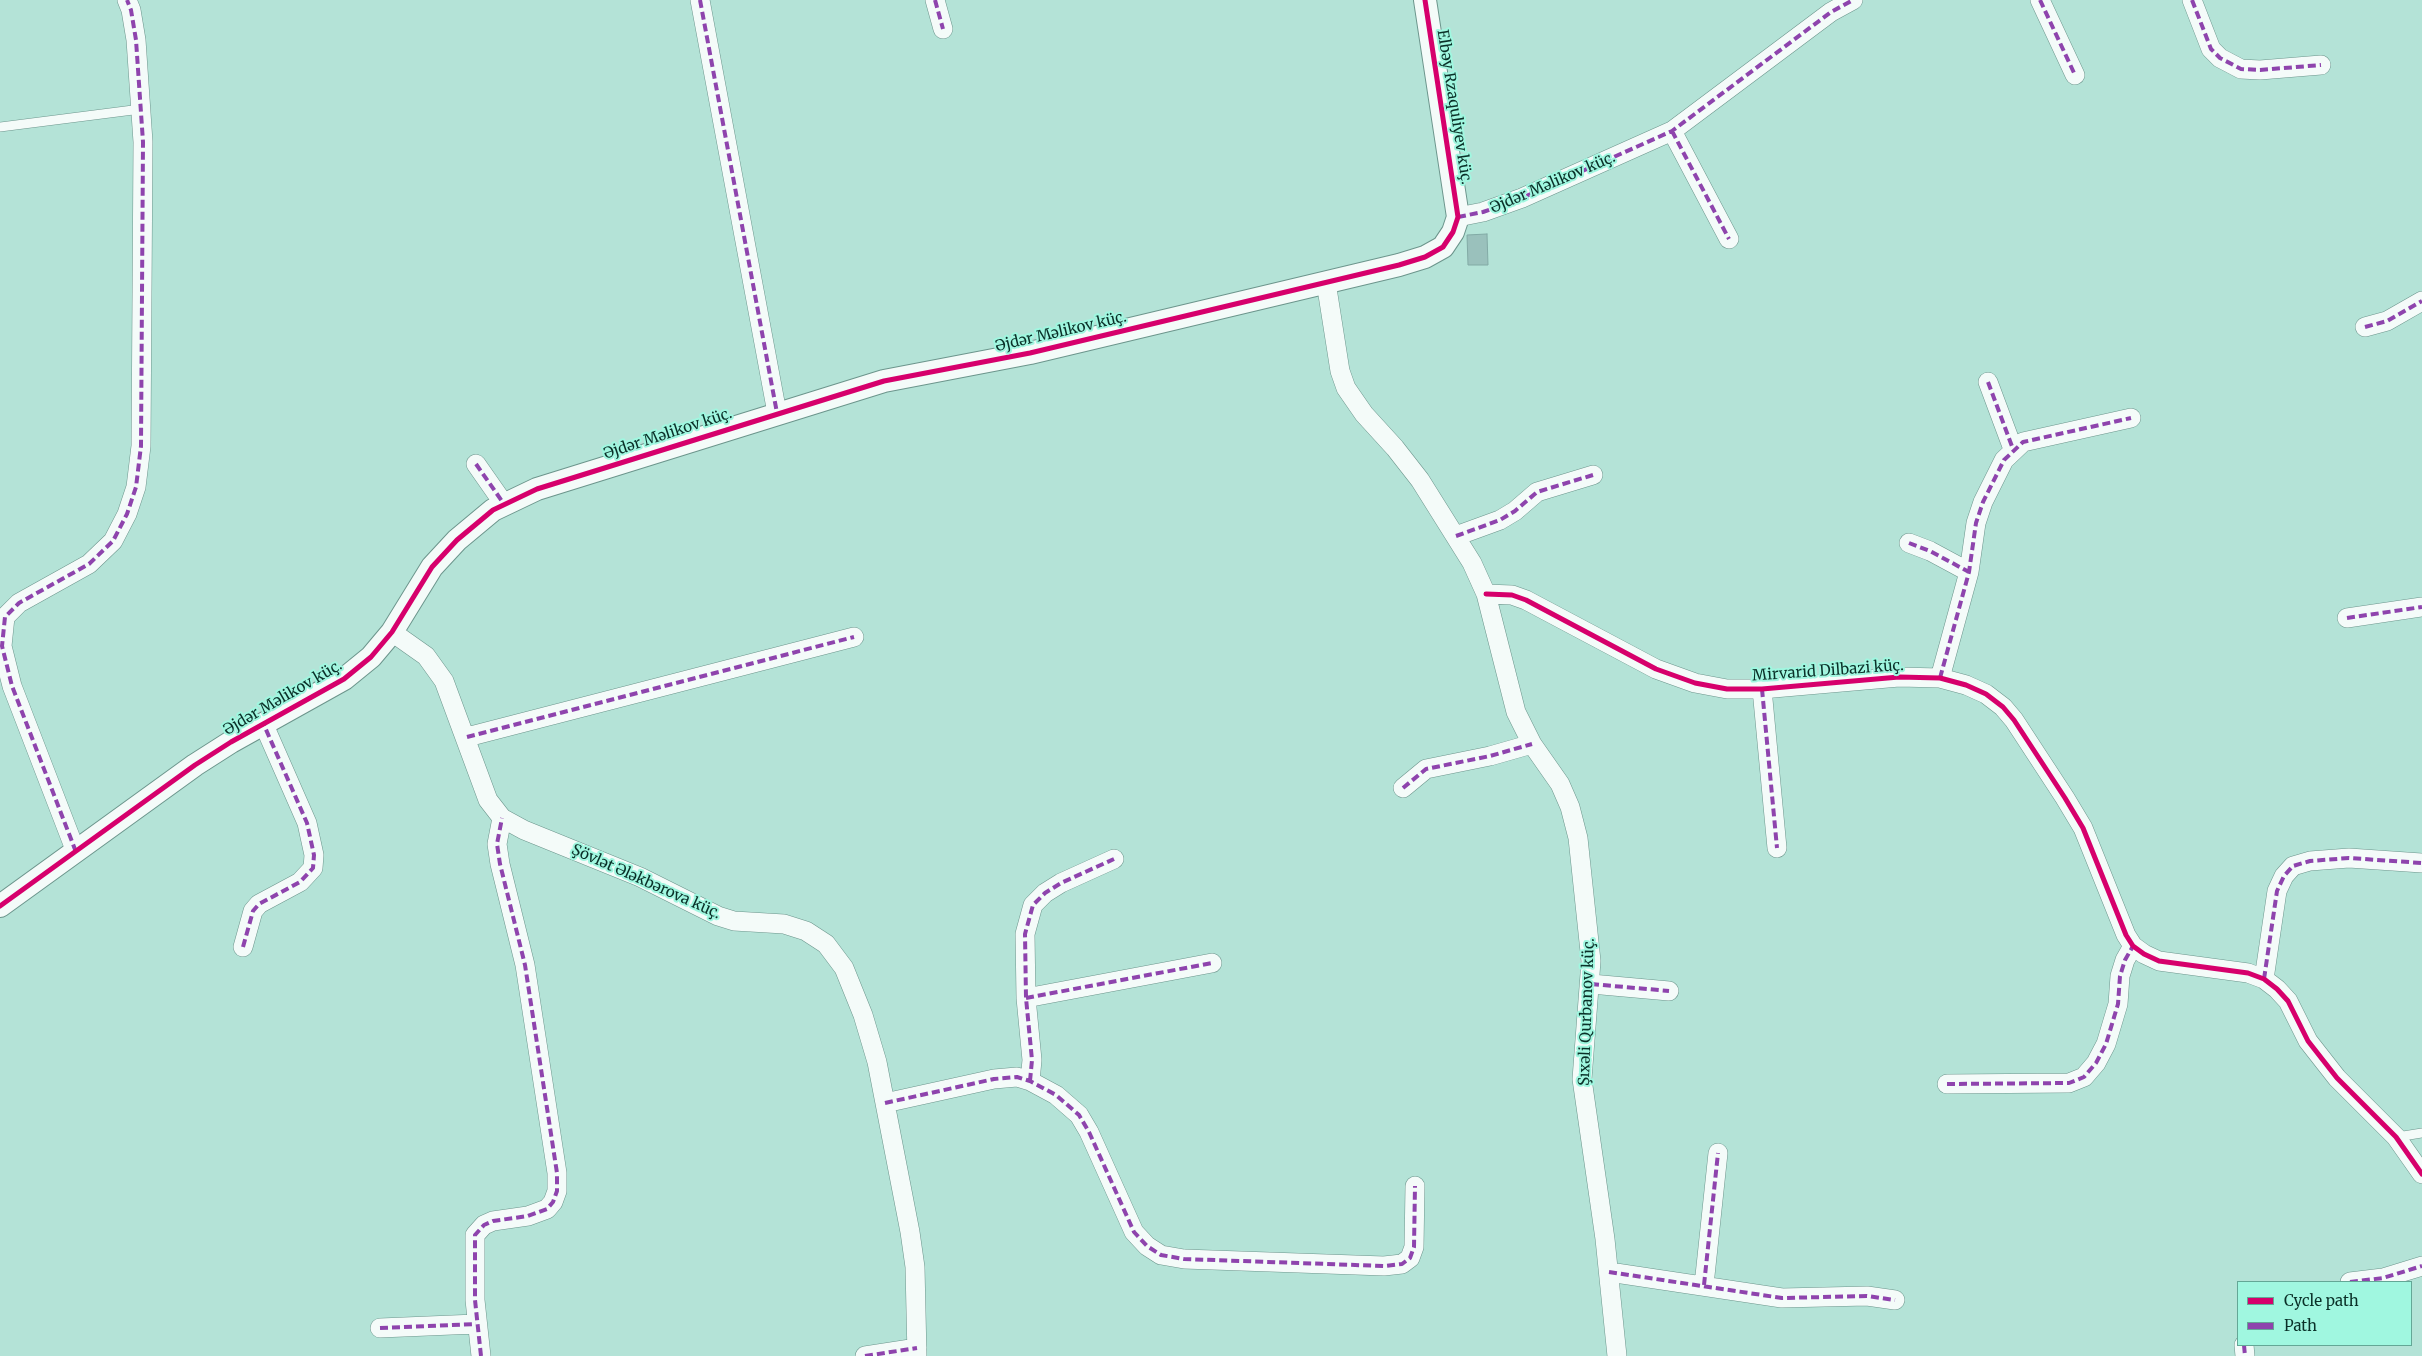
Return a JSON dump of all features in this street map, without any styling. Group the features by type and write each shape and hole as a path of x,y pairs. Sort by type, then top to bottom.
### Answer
{"street":[{"path":"76,852 12,686 2,646 3,616 19,602 89,564 113,541 127,514 136,487 142,446 143,208 141,109 136,40 131,10 127,0"},
{"path":"700,0 777,413"},
{"path":"935,0 943,29"},
{"name":"Elbəy Rzaquliyev küç.","path":"1426,0 1458,217"},
{"name":"Əjdər Məlikov küç.","path":"0,906 195,765 344,679 371,657 392,632 432,567 470,528 504,504 537,489 884,381 1030,353 1425,257 1443,247 1453,232 1458,217 1483,212 1522,198 1672,131 1830,12 1853,0"},
{"path":"2040,0 2074,75"},
{"path":"2192,0 2212,49 2220,58 2241,69 2260,70 2321,65"},
{"path":"1672,131 1729,239"},
{"name":"Şıxəli Qurbanov küç.","path":"1326,282 1340,371 1346,388 1364,414 1395,448 1420,480 1476,571 1486,594 1516,712 1532,744 1560,784 1570,807 1578,838 1589,930 1591,984 1585,1025 1582,1079 1609,1272 1617,1356"},
{"path":"2365,327 2387,320 2422,301"},
{"path":"1988,382 2013,449"},
{"path":"1940,678 1969,572 1976,523 2004,460 2013,449 2023,442 2131,418"},
{"path":"476,464 504,504"},
{"path":"1456,536 1500,520 1537,492 1593,475"},
{"path":"1909,543 1930,551 1969,572"},
{"name":"Mirvarid Dilbazi küç.","path":"1486,594 1512,595 1526,600 1656,669 1695,683 1727,689 1762,689 1899,677 1940,678 1966,685 1986,694 2003,707 2014,720 2083,828 2126,935 2133,946"},
{"path":"2348,618 2422,607"},
{"name":"Şövlət Ələkbərova küç.","path":"392,632 426,656 444,681 467,737 488,800 502,818 524,830 640,877 718,916 734,921 784,924 806,931 826,944 844,968 863,1015 877,1062 885,1103 915,1267 917,1352"},
{"path":"467,737 854,637"},
{"path":"1762,689 1777,848"},
{"path":"243,947 253,911 259,904 300,882 314,868 314,855 307,823 264,725"},
{"path":"1403,788 1426,769 1490,756 1532,744"},
{"path":"481,1356 476,1324 475,1235 484,1225 493,1221 528,1216 547,1210 553,1202 557,1191 557,1173 526,965 500,864 497,844 502,818"},
{"path":"2264,979 2277,891 2284,876 2294,866 2310,860 2349,858 2422,863"},
{"path":"1030,1081 1032,1060 1026,998 1025,934 1033,905 1045,893 1061,883 1114,860"},
{"path":"1947,1084 2069,1083 2084,1077 2096,1063 2106,1044 2118,1004 2120,976 2124,960 2133,946 2159,961 2248,973 2264,979 2288,1001 2308,1041 2337,1078 2396,1137 2422,1174"},
{"path":"1026,998 1212,963"},
{"path":"1591,984 1669,991"},
{"path":"885,1103 994,1079 1017,1077 1030,1081 1056,1095 1079,1115 1090,1132 1134,1232 1146,1246 1161,1255 1184,1259 1384,1266 1402,1264 1410,1258 1414,1247 1415,1186"},
{"path":"1704,1285 1718,1153"},
{"path":"2358,1281 2383,1278 2422,1266"},
{"path":"1609,1272 1782,1298 1867,1296 1895,1300"},
{"path":"380,1328 476,1324"},
{"path":"865,1356 917,1352"}],"lane":[{"path":"0,127 141,109"},
{"path":"2396,1137 2422,1133"}],"building":[{"path":"1487,234 1488,265 1468,265 1467,235"}],"marked path":[{"path":"76,852 12,686 2,646 5,617 19,603 89,564 113,541 127,514 136,487 141,446 143,142 136,40 131,10 127,0"},
{"path":"700,0 777,413"},
{"path":"935,0 943,29"},
{"path":"1458,217 1483,212 1522,198 1672,131 1831,12 1853,0"},
{"path":"2040,0 2075,75"},
{"path":"2192,0 2211,49 2220,58 2241,69 2260,70 2321,65"},
{"path":"1672,131 1729,239"},
{"path":"2365,327 2387,321 2422,301"},
{"path":"1988,382 2013,449"},
{"path":"1940,678 1969,572 1976,523 1983,502 2004,460 2023,442 2131,418"},
{"path":"476,464 504,504"},
{"path":"1456,536 1500,520 1515,511 1537,492 1593,475"},
{"path":"1909,543 1930,551 1969,572"},
{"path":"2347,618 2422,607"},
{"path":"467,737 854,637"},
{"path":"1762,689 1777,848"},
{"path":"243,947 253,911 259,904 300,882 313,868 314,855 307,823 264,725"},
{"path":"1403,788 1426,769 1490,756 1532,744"},
{"path":"481,1356 475,1300 475,1235 484,1225 493,1221 528,1216 547,1209 553,1202 557,1191 557,1173 525,965 500,864 497,844 502,818"},
{"path":"2264,979 2277,891 2284,876 2293,866 2310,861 2349,858 2422,863"},
{"path":"1030,1081 1032,1060 1026,998 1025,934 1033,905 1045,893 1061,883 1114,859"},
{"path":"1947,1084 2069,1083 2084,1077 2096,1063 2106,1044 2118,1004 2120,976 2125,960 2133,946"},
{"path":"1026,998 1212,963"},
{"path":"1591,984 1669,991"},
{"path":"885,1103 994,1079 1017,1077 1030,1081 1056,1095 1079,1115 1089,1132 1134,1232 1147,1246 1161,1255 1184,1259 1384,1266 1402,1264 1410,1258 1414,1247 1415,1186"},
{"path":"1704,1285 1718,1153"},
{"path":"2358,1281 2383,1278 2422,1266"},
{"path":"1609,1272 1782,1298 1867,1296 1895,1300"},
{"path":"380,1328 476,1324"},
{"path":"2244,1346 2245,1356"},
{"path":"865,1356 917,1348"}],"cycle path":[{"path":"0,906 195,765 231,742 344,679 371,657 392,632 432,567 457,540 493,510 537,489 884,381 1030,353 1399,265 1425,257 1443,247 1453,232 1458,217 1425,0"},
{"path":"1486,594 1512,595 1526,600 1656,669 1695,683 1727,689 1762,689 1899,677 1940,678 1966,685 1986,694 2003,707 2014,720 2083,828 2126,935 2133,946 2159,961 2248,973 2264,979 2277,989 2288,1001 2308,1041 2337,1078 2396,1137 2422,1174"}]}
